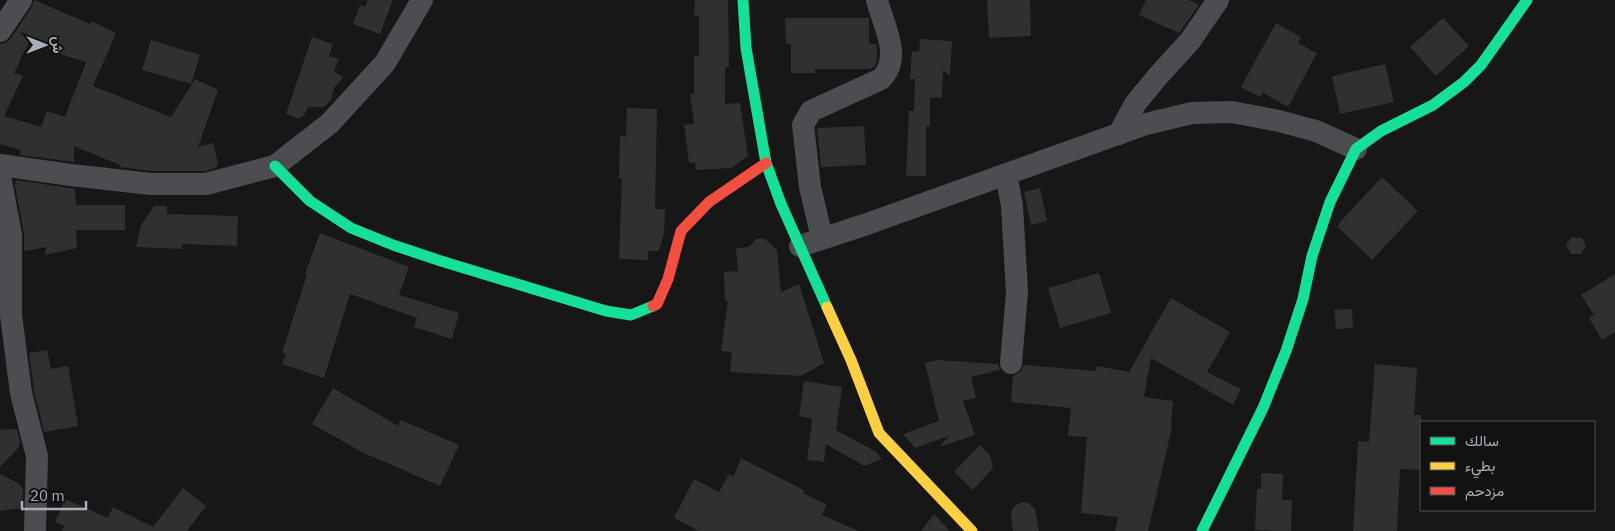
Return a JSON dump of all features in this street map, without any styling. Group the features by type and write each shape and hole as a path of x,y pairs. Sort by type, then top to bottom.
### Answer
{"street":[{"path":"0,31 21,0"},
{"path":"0,165 152,184 206,184 275,166 330,123 372,78 385,63 405,32 422,0"},
{"path":"743,0 746,48 766,163 781,204 851,360 879,433 972,531"},
{"path":"822,238 810,187 803,125 811,111 881,80 888,72 892,52 878,0"},
{"path":"1119,134 1136,104 1190,40 1218,0"},
{"path":"1202,531 1264,408 1286,351 1303,299 1312,256 1330,202 1356,149 1381,130 1433,104 1464,82 1481,65 1527,0"},
{"path":"800,246 1146,124 1192,113 1232,112 1279,121 1316,130 1356,149"},
{"path":"275,166 310,201 351,228 393,245 441,261 606,311 631,315 657,304 668,279 681,231 709,202 766,163"},
{"path":"1006,174 1012,206 1017,292 1011,363"},
{"path":"0,176 11,235 11,315 20,383 37,456 36,531"}],"building":[{"path":"34,0 90,24 92,21 116,33 93,86 171,117 195,79 218,90 198,147 213,143 218,163 216,168 204,171 152,171 119,167 120,165 74,146 74,162 20,155 21,150 0,144 0,44 6,43 11,38 32,7","holes":["30,40 63,55 86,62 65,117 47,111 41,127 4,116 23,76 14,73"]},
{"path":"368,0 393,0 380,34 353,24 360,5 365,7"},
{"path":"695,0 728,0 729,67 725,67 725,104 740,103 748,156 731,168 696,170 695,162 689,163 684,125 694,124 690,94 694,94 694,56 699,56 699,16 694,16"},
{"path":"987,0 1030,0 1031,36 989,38"},
{"path":"1146,0 1189,0 1199,5 1179,33 1139,15"},
{"path":"785,18 869,18 869,44 877,44 876,64 871,69 815,69 815,73 791,73 791,44 786,44"},
{"path":"1443,18 1469,46 1436,76 1410,47"},
{"path":"1276,23 1301,37 1298,43 1317,53 1288,107 1263,93 1260,97 1241,87"},
{"path":"312,37 333,44 329,56 339,59 334,72 343,77 334,88 331,100 324,107 308,107 304,115 299,119 286,114"},
{"path":"920,39 952,41 950,76 943,70 942,98 930,98 930,126 926,126 926,176 906,176 909,111 914,111 915,79 910,79 912,51 919,52"},
{"path":"151,40 200,55 191,84 142,70"},
{"path":"1385,64 1394,102 1340,114 1332,76"},
{"path":"627,108 657,109 655,209 665,209 664,233 659,251 648,251 648,260 619,259 622,179 619,179 620,136 626,137"},
{"path":"864,126 866,165 821,167 817,128"},
{"path":"1382,177 1418,211 1372,260 1338,227 1340,222"},
{"path":"16,180 75,189 76,205 125,205 125,230 76,230 77,248 45,255 46,247 24,251 24,233 15,186"},
{"path":"1040,188 1047,221 1031,225 1024,192"},
{"path":"154,206 167,206 167,214 238,216 237,246 182,244 182,249 136,247 141,225"},
{"path":"320,233 409,267 399,295 459,313 452,339 414,327 417,318 350,294 324,378 282,364 286,354 282,353 307,274 305,274"},
{"path":"1572,237 1582,238 1586,246 1581,254 1571,254 1566,245"},
{"path":"765,239 777,250 781,292 799,284 824,363 801,376 730,372 732,352 721,351 728,301 725,301 724,272 738,271 736,248 749,247 755,240"},
{"path":"1099,273 1111,313 1060,328 1048,288"},
{"path":"1615,274 1615,332 1602,340 1589,318 1594,315 1581,295"},
{"path":"1171,298 1230,332 1207,372 1241,389 1233,405 1151,358 1144,397 1173,401 1172,427 1148,531 1115,531 1118,517 1081,513 1087,437 1068,436 1071,408 1011,402 1013,376 1021,371 1024,365 1096,371 1097,366 1129,372"},
{"path":"1352,309 1353,328 1336,329 1334,310"},
{"path":"47,350 51,369 68,366 78,426 44,432 34,391 29,353"},
{"path":"938,360 998,364 1000,370 971,377 976,398 963,401 975,435 939,447 949,436 915,448 903,434 939,421 925,363"},
{"path":"1375,364 1417,368 1414,415 1421,415 1420,470 1400,469 1397,531 1353,531 1358,441 1369,442"},
{"path":"804,381 842,387 836,430 876,452 882,459 864,466 826,444 824,462 807,460 812,421 811,418 799,416"},
{"path":"333,388 398,426 401,420 459,445 440,486 369,456 312,424"},
{"path":"0,430 17,430 19,447 0,467"},
{"path":"980,445 990,455 993,468 973,490 954,472"},
{"path":"741,458 804,490 803,493 827,505 822,515 859,531 699,531 674,518 694,479 719,492 729,474 733,477"},
{"path":"1261,473 1283,474 1282,500 1292,500 1291,531 1255,530 1257,489 1261,489"},
{"path":"0,474 20,484 23,490 22,508 0,511"},
{"path":"183,488 206,506 187,531 62,531 64,526 55,522 65,499 108,518 113,507 153,527"},
{"path":"1023,502 1028,503 1035,509 1039,531 1013,531 1012,510 1014,506"},
{"path":"934,514 950,531 921,531"}],"traffic: fast":[{"path":"743,0 746,48 766,163 781,204 827,307"},
{"path":"1202,531 1263,408 1286,351 1303,299 1312,256 1330,202 1356,149 1381,131 1433,105 1464,82 1481,65 1527,0"},
{"path":"275,166 310,201 351,228 393,245 606,311 631,315 653,306"}],"traffic: slow":[{"path":"827,307 851,360 879,433 972,531"}],"traffic: jam":[{"path":"653,306 657,304 668,279 681,231 709,202 766,163"}]}
